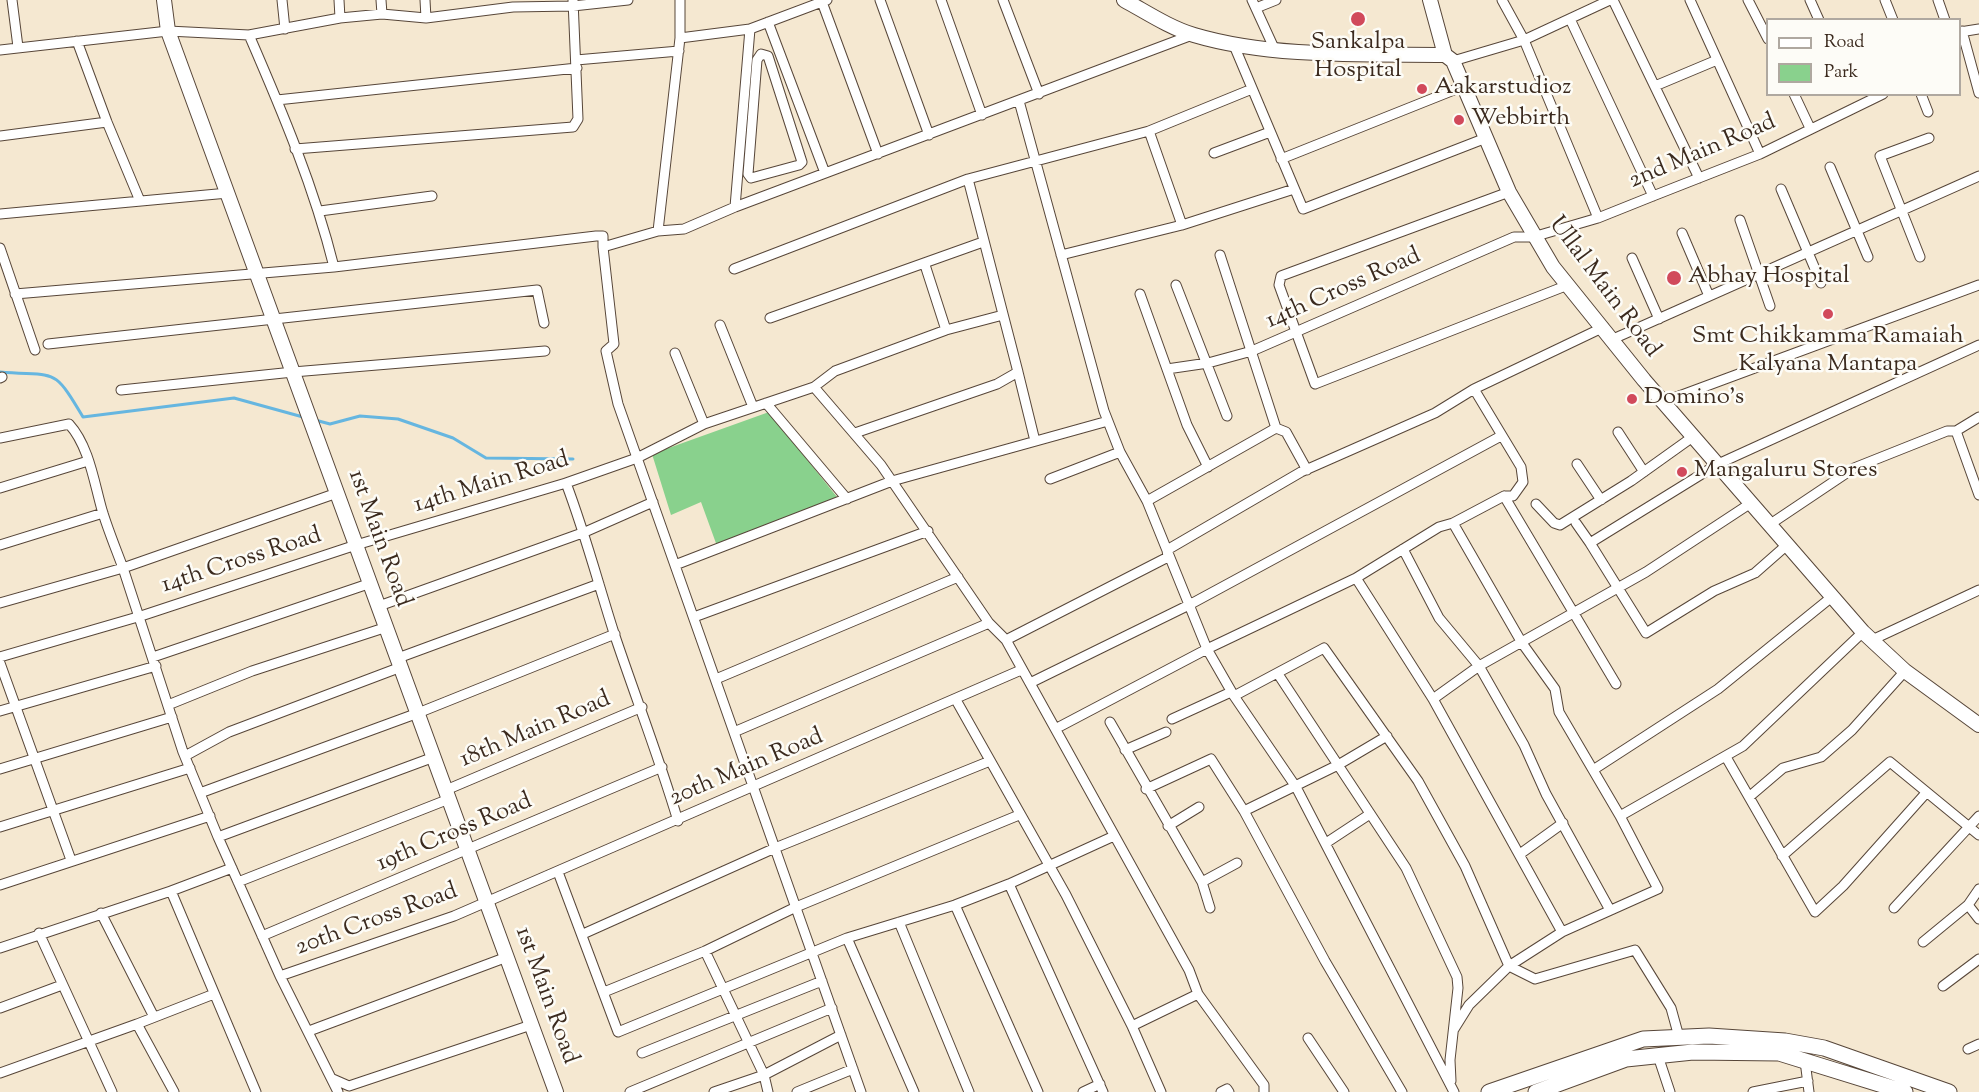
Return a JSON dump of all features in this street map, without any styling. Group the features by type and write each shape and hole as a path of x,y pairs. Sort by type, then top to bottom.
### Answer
{"main road":[{"path":"1489,1092 1643,1039 1709,1036 1785,1041 1824,1048 1949,1092"},
{"path":"1536,1092 1626,1059 1693,1052 1779,1053 1905,1092"}],"street":[{"path":"12,0 18,47"},
{"name":"1st Main Road","path":"164,0 168,31 556,1092"},
{"path":"282,0 285,29"},
{"path":"339,0 340,18"},
{"path":"381,0 382,14"},
{"path":"425,0 426,18"},
{"path":"470,0 470,12"},
{"path":"0,50 168,31 249,35 340,18 382,14 426,18 513,4 628,0"},
{"path":"658,231 679,51 680,0"},
{"path":"880,0 929,135"},
{"path":"941,0 982,115"},
{"path":"1003,0 1039,94"},
{"path":"1127,0 1192,35 1233,43 1310,54 1449,58 1524,40 1612,0 1699,178"},
{"path":"1274,48 1254,4 1276,0"},
{"name":"Ullal Main Road","path":"1430,0 1449,58 1464,86 1509,192 1533,237 1568,285 1664,402 1867,636 1905,671 1979,725"},
{"path":"1502,0 1524,40 1598,218"},
{"path":"1690,0 1760,154"},
{"path":"1748,0 1766,37"},
{"path":"1810,0 1818,18"},
{"path":"1885,0 1892,18"},
{"path":"1938,0 1944,18"},
{"path":"680,38 750,29 825,1 878,154"},
{"path":"295,148 573,127 578,119 573,3"},
{"path":"1570,19 1653,196"},
{"path":"768,22 825,173"},
{"path":"735,207 750,29"},
{"path":"1979,30 1961,32 1979,93"},
{"path":"249,35 320,211 334,267"},
{"path":"603,247 658,231 684,229 782,189 1192,35"},
{"path":"77,41 106,122 140,201"},
{"path":"1233,43 1303,209 1486,138"},
{"path":"277,100 679,51"},
{"path":"761,54 768,56 801,156 799,165 777,171 751,178 748,174 757,60 761,54"},
{"path":"1655,86 1717,60"},
{"path":"1281,159 1464,86"},
{"path":"734,269 968,179 1149,131 1252,89"},
{"path":"1795,96 1810,128"},
{"path":"1855,96 1859,105"},
{"name":"2nd Main Road","path":"1533,237 1598,218 1760,154 1879,96"},
{"path":"1922,96 1928,112"},
{"path":"1020,101 1108,421 1120,452 1147,501 1207,649 1232,694 1296,787 1451,1082 1454,1092"},
{"path":"0,136 106,122"},
{"path":"1149,131 1182,225"},
{"path":"1214,153 1270,132"},
{"path":"1920,257 1880,156 1929,138"},
{"path":"1830,167 1868,257"},
{"path":"777,171 782,189"},
{"path":"1168,557 1167,550 1307,470 1435,413 1474,389 1609,333 1659,318 1979,176"},
{"path":"968,179 1035,441"},
{"path":"1061,255 1182,225 1294,189"},
{"path":"1781,189 1821,283"},
{"path":"1509,192 1281,276 1279,285 1315,384 1568,285"},
{"path":"0,214 228,194"},
{"path":"320,211 432,196"},
{"path":"1740,220 1770,306"},
{"path":"1682,233 1709,296"},
{"path":"15,294 334,267 603,236 614,344 606,351 618,404 861,1092"},
{"name":"14th Cross Road","path":"1167,369 1206,363 1252,351 1514,237 1533,237"},
{"path":"770,318 925,265 983,242"},
{"path":"0,248 35,350"},
{"path":"1220,255 1276,428"},
{"path":"1632,258 1659,318"},
{"path":"925,265 946,330"},
{"path":"1176,285 1227,416"},
{"path":"1664,402 1979,285"},
{"path":"48,344 537,290 544,323"},
{"path":"1140,294 1187,425 1208,467"},
{"name":"14th Main Road","path":"357,545 566,483 637,458 704,424 814,387 835,371 946,330 1003,315"},
{"path":"720,325 753,407"},
{"path":"1590,543 1718,464 1978,348"},
{"path":"121,390 293,372 545,351"},
{"path":"675,352 704,424"},
{"path":"855,433 997,384 1018,372"},
{"path":"814,387 855,433 892,481 989,623 1006,640 1057,728 1189,970 1198,994 1264,1085 1264,1092"},
{"path":"1057,728 1207,649 1356,578 1439,527 1453,523 1504,496 1513,496 1523,482 1521,466 1474,389"},
{"path":"766,403 847,499"},
{"path":"1769,525 1854,468 1947,431 1956,431 1979,417"},
{"path":"675,565 892,481 1108,421"},
{"path":"0,438 69,424 75,430 88,461 103,513 141,616 185,756 218,837 280,976 338,1092"},
{"path":"1147,501 1276,428"},
{"path":"1276,428 1286,432 1307,470"},
{"path":"1956,431 1979,495"},
{"path":"1618,432 1644,472"},
{"path":"1030,683 1189,605 1501,436"},
{"path":"1536,504 1558,526 1644,472 1694,436"},
{"path":"1050,479 1120,452"},
{"path":"0,488 88,461"},
{"path":"1577,464 1601,500"},
{"path":"566,483 585,532 615,634 642,707 678,821"},
{"path":"0,603 123,568 337,493"},
{"path":"1504,496 1616,684"},
{"path":"379,606 585,532 653,502"},
{"path":"1433,699 1479,666 1646,572 1751,503"},
{"path":"0,545 103,513"},
{"path":"1453,523 1522,643 1555,688 1559,712 1620,816 1658,889 1562,932 1509,966 1469,1005 1454,1029"},
{"path":"1576,523 1646,633 1714,591 1755,573 1788,544"},
{"path":"694,617 928,531"},
{"name":"14th Cross Road","path":"0,657 141,616 357,545"},
{"path":"1403,549 1439,618 1479,666 1524,745 1563,824 1610,910"},
{"path":"1006,640 1168,557"},
{"path":"716,679 958,577"},
{"path":"1356,578 1433,699 1562,932"},
{"path":"0,711 155,661 371,583"},
{"path":"185,756 229,732 399,662 599,584"},
{"path":"1620,816 1743,746 1867,636 1979,590"},
{"path":"1593,770 1718,689 1833,596"},
{"path":"734,732 989,623"},
{"path":"168,705 252,671 387,627"},
{"path":"200,793 418,713 615,634"},
{"path":"1172,719 1278,674 1324,648 1418,781 1465,866 1509,966 1535,979 1635,950 1671,1008 1678,1037"},
{"path":"0,663 17,705 70,860"},
{"name":"20th Main Road","path":"487,902 1022,670"},
{"path":"1749,796 1783,768 1821,757 1852,730 1905,671"},
{"path":"1278,674 1406,868 1457,977 1451,1082"},
{"path":"956,700 1049,867 1132,1026 1161,1092"},
{"name":"18th Main Road","path":"238,882 448,795 642,707"},
{"path":"0,769 172,717"},
{"path":"1110,722 1146,789 1202,882 1210,908"},
{"path":"1125,750 1166,732"},
{"path":"1245,811 1338,765 1388,736"},
{"path":"218,837 434,757"},
{"path":"1726,757 1815,912 1843,886 1926,793"},
{"path":"1146,789 1211,759 1245,811 1325,961 1402,1092"},
{"path":"583,934 775,848 990,761"},
{"path":"1782,856 1890,762 1979,835"},
{"name":"19th Cross Road","path":"262,936 468,851 662,767"},
{"path":"0,827 190,768"},
{"path":"1168,826 1200,807"},
{"path":"1326,843 1371,814"},
{"path":"604,992 705,951 796,907 1019,815"},
{"path":"0,885 70,860 210,816"},
{"path":"1894,908 1979,816"},
{"path":"1520,854 1563,824"},
{"path":"558,872 618,1032 847,938 955,905 1009,884 1114,836"},
{"path":"1202,882 1237,863"},
{"path":"0,948 39,933 171,891 232,868"},
{"path":"1009,884 1101,1088 1083,1092"},
{"path":"1923,942 1968,905 1979,890"},
{"path":"171,891 256,1092"},
{"name":"20th Cross Road","path":"280,976 454,916 487,902"},
{"path":"955,905 1038,1092"},
{"path":"1968,905 1979,919"},
{"path":"101,914 154,1017"},
{"path":"899,922 969,1092"},
{"path":"39,933 87,1043 112,1092"},
{"path":"847,938 914,1092"},
{"path":"705,951 722,991 764,1075 768,1092"},
{"path":"309,1031 507,957"},
{"path":"1943,986 1979,959"},
{"path":"642,1053 822,981"},
{"path":"0,1008 62,985"},
{"path":"0,1073 87,1043 214,994"},
{"path":"1132,1026 1198,994"},
{"path":"630,1092 831,1008"},
{"path":"137,1024 174,1092"},
{"path":"333,1079 349,1086 531,1025"},
{"path":"714,1092 764,1075 841,1035"},
{"path":"1308,1038 1344,1092"},
{"path":"1968,1049 1979,1044"},
{"path":"1658,1056 1670,1092"},
{"path":"1805,1061 1809,1092"},
{"path":"797,1092 853,1069"},
{"path":"1753,1092 1808,1081"},
{"path":"1221,1092 1227,1089 1229,1092"}],"green space":[{"path":"769,412 837,497 717,546 701,502 671,515 652,454"}],"waterway":[{"path":"0,372 51,377 65,389 83,417 234,398 303,417"},
{"path":"315,420 330,424 360,416 398,419 453,438 486,458 573,459"}],"place":[{"name":"Sankalpa Hospital","path":"1358,19"},
{"name":"Aakarstudioz","path":"1422,89"},
{"name":"Webbirth","path":"1459,120"},
{"name":"Abhay Hospital","path":"1674,278"},
{"name":"Smt Chikkamma Ramaiah Kalyana Mantapa","path":"1828,314"},
{"name":"Domino's","path":"1632,399"},
{"name":"Mangaluru Stores","path":"1682,472"}]}
